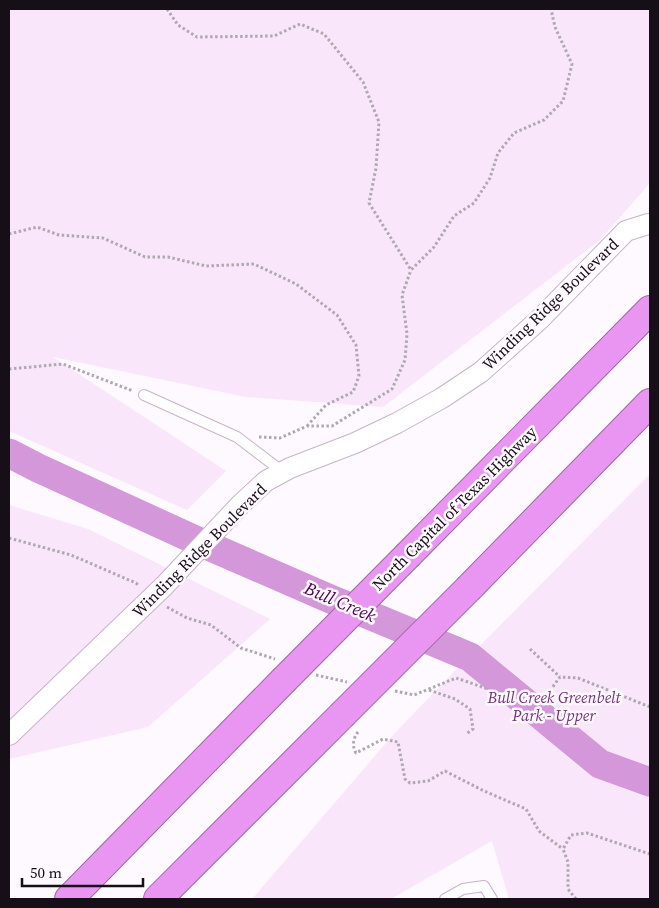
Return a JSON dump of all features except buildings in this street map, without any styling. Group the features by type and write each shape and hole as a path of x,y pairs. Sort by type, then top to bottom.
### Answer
{"highway":[{"name":"North Capital of Texas Highway","path":"69,899 650,310"},
{"path":"158,899 351,722 470,586 650,403"}],"street":[{"name":"Winding Ridge Boulevard","path":"9,735 165,585 266,481 397,423 442,398 481,372 540,318 626,231 650,224"}],"lane":[{"path":"144,395 237,437 283,472"},
{"path":"445,899 463,889 484,886 492,899"}],"path":[{"path":"166,9 178,25 197,37 274,36 300,24 324,34 363,82 379,122 376,168 369,203 412,270"},
{"path":"307,426 332,426 392,389 405,360 407,334 402,295 412,270 434,247 454,216 474,203 490,178 498,153 514,133 544,120 563,101 572,64 555,27 550,9"},
{"path":"9,234 37,227 59,235 103,238 145,257 168,256 206,266 254,264 296,284 337,315 356,345 359,376 353,392 326,405 307,426 280,438 231,435"},
{"path":"9,369 63,364 144,395"},
{"path":"530,649 560,677"},
{"path":"427,690 432,690 454,699 470,709 473,729 466,734"},
{"path":"351,722 356,734 353,742 353,749 356,753 383,740 398,742 405,779 410,783 428,781 445,771 484,791 526,809 539,832 563,848 568,862 568,889 576,899"},
{"path":"563,848 571,835 586,833 650,854"}],"green space":[{"path":"9,9 650,9 650,183 600,240 383,407 246,397 53,357 226,471 187,510 9,431"},
{"name":"Bull Creek Greenbelt Park - Upper","path":"650,474 650,899 509,899 492,841 391,899 252,899 393,735"},
{"path":"9,505 88,529 270,619 148,727 9,759"}],"waterway":[{"name":"Bull Creek","path":"9,453 204,544 470,657 600,764 650,782"}]}
